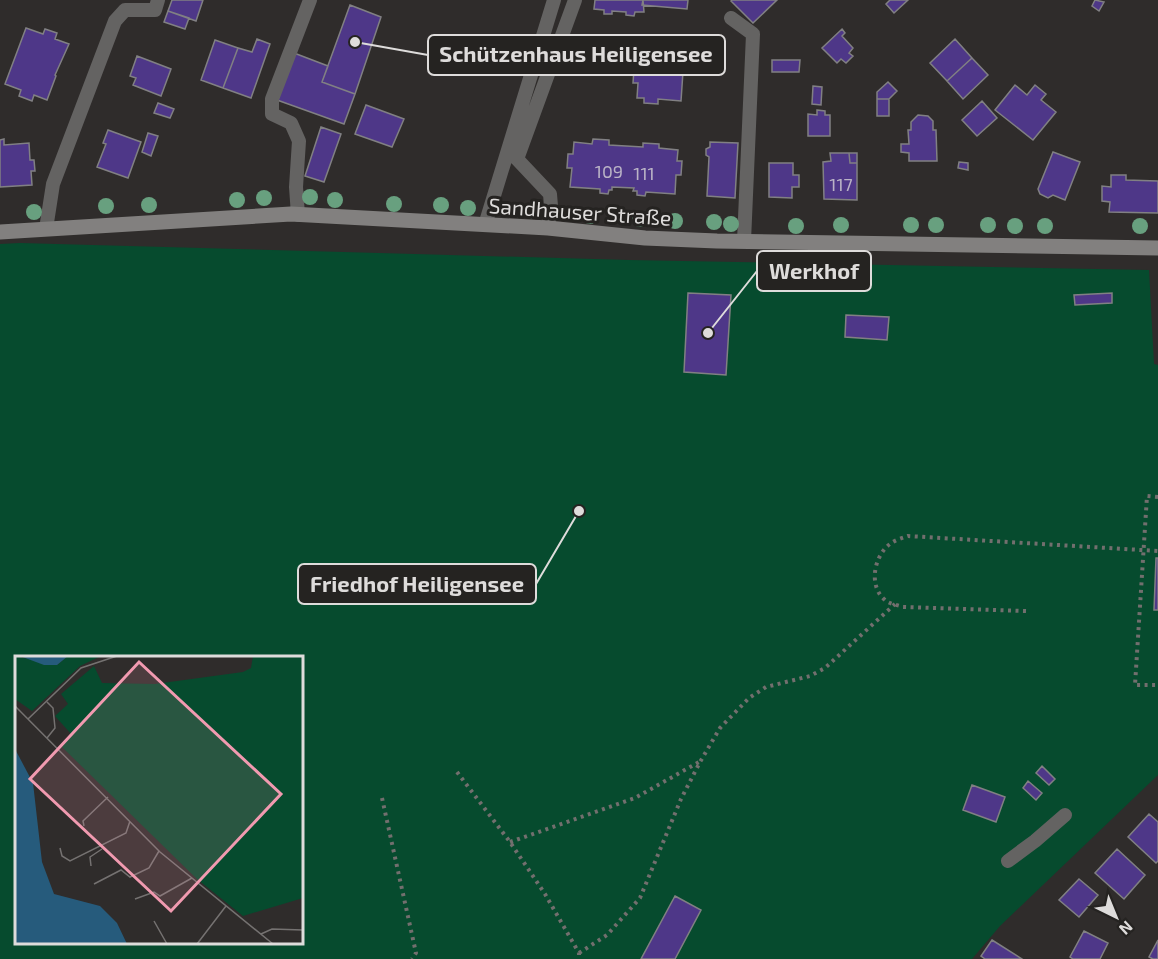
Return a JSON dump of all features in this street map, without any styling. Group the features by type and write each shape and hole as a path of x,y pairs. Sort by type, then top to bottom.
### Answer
{"main road":[{"name":"Sandhauser Straße","path":"0,232 298,215 548,228 645,238 1158,248"}],"lane":[{"path":"46,229 53,184 115,21 125,10 155,10 158,0"},
{"path":"298,215 296,187 299,141 291,123 272,114 272,99 310,0"},
{"path":"485,225 554,0"},
{"path":"548,228 550,194 517,159 575,0"},
{"path":"731,18 753,34 744,241"},
{"path":"1008,861 1035,842 1065,815"}],"path":[{"path":"1158,497 1147,496 1135,685 1158,685"},
{"path":"1026,611 903,607 894,604 885,600 876,585 875,570 879,556 890,543 908,536 1158,551"},
{"path":"457,772 510,842 544,894 579,956 607,935 640,898 681,799 720,728 749,698 766,687 810,676 825,668 894,604"},
{"path":"510,842 635,798 700,762"},
{"path":"382,798 416,953 412,959"}],"green space":[{"path":"0,244 1149,270 1154,364 1158,365 1158,775 1000,926 972,959 0,959"}],"building":[{"path":"172,0 203,0 196,21 168,11"},
{"path":"595,0 643,0 644,12 635,12 634,16 626,15 626,12 612,11 612,14 604,14 604,10 594,9"},
{"path":"643,0 688,0 687,9 642,5"},
{"path":"732,0 777,0 753,23"},
{"path":"890,0 908,0 894,13 886,4"},
{"path":"1095,0 1104,2 1099,11 1092,6"},
{"path":"350,5 381,17 355,94 322,82"},
{"path":"168,11 189,18 185,29 164,22"},
{"path":"26,28 43,34 45,29 57,33 55,39 69,44 47,100 34,95 32,101 19,96 21,90 5,84"},
{"path":"842,29 845,33 842,36 853,48 849,53 853,56 846,63 841,59 837,63 822,48"},
{"path":"257,39 270,44 251,98 223,88 238,48 252,52"},
{"path":"955,39 972,58 947,81 930,63"},
{"path":"215,40 238,48 223,88 201,80"},
{"path":"648,50 662,51 661,55 684,57 681,101 658,99 658,104 644,103 644,98 637,98 638,83 633,83 634,69 639,69 640,54 647,54"},
{"path":"294,53 328,66 322,82 355,94 344,124 277,100"},
{"path":"137,56 171,69 161,96 133,85 136,78 130,76"},
{"path":"972,58 988,75 963,99 947,81"},
{"path":"772,60 800,60 799,72 772,72"},
{"path":"888,82 897,91 889,99 877,99 877,92"},
{"path":"1015,85 1027,95 1035,85 1046,94 1041,100 1056,112 1033,140 995,110"},
{"path":"813,86 822,87 821,105 812,104"},
{"path":"877,99 889,99 889,116 877,116"},
{"path":"982,101 997,118 977,136 962,120"},
{"path":"158,103 174,109 170,118 154,113"},
{"path":"366,105 404,119 392,147 355,134"},
{"path":"817,110 825,111 825,115 830,115 830,136 808,136 808,114 817,115"},
{"path":"918,115 928,116 933,121 933,130 936,130 937,161 909,161 909,153 901,152 901,144 909,144 908,130 911,130 911,122"},
{"path":"321,127 341,134 324,182 305,176"},
{"path":"108,130 141,142 128,178 97,167 106,144 103,143"},
{"path":"148,133 158,136 151,156 142,152"},
{"path":"4,139 4,145 29,143 30,160 34,160 35,171 31,171 32,185 0,187 0,140"},
{"path":"593,139 609,140 609,145 643,147 643,143 659,144 659,148 678,150 677,161 682,161 681,175 676,175 675,194 646,192 645,196 637,195 637,191 633,191 634,188 612,187 608,194 600,193 600,189 570,187 572,168 567,168 568,154 573,154 574,142 592,144"},
{"path":"710,142 738,143 735,198 707,196 709,157 706,155 706,149 710,147"},
{"path":"1053,152 1080,162 1065,200 1053,195 1048,198 1040,194 1038,189"},
{"path":"830,153 849,153 850,163 857,163 857,200 824,199 823,162 831,161"},
{"path":"849,153 857,153 857,163 850,163"},
{"path":"959,162 968,163 968,170 958,168"},
{"path":"769,163 793,163 793,175 799,175 799,187 792,187 792,198 769,197"},
{"path":"1111,175 1126,175 1126,180 1158,181 1158,213 1109,212 1110,202 1102,201 1102,186 1111,187"},
{"path":"688,293 731,295 726,375 684,372"},
{"path":"1112,293 1112,303 1075,305 1074,295"},
{"path":"846,315 889,317 887,340 845,337"},
{"path":"1156,558 1158,558 1158,610 1154,610"},
{"path":"1042,766 1055,779 1049,785 1036,773"},
{"path":"1028,781 1042,793 1036,800 1023,788"},
{"path":"972,785 1005,797 996,822 963,810"},
{"path":"1149,814 1158,822 1158,861 1156,863 1128,837"},
{"path":"1117,849 1145,875 1124,899 1095,873"},
{"path":"1079,879 1098,895 1079,917 1059,900"},
{"path":"675,896 701,910 675,959 641,959"},
{"path":"1084,931 1108,943 1100,959 1070,957"},
{"path":"992,940 1022,959 985,959 981,956"},
{"path":"1158,940 1158,959 1153,959 1149,957"}],"place":[{"name":"Schützenhaus Heiligensee","path":"355,42"},
{"name":"Werkhof","path":"708,333"},
{"name":"Friedhof Heiligensee","path":"579,511"}]}
